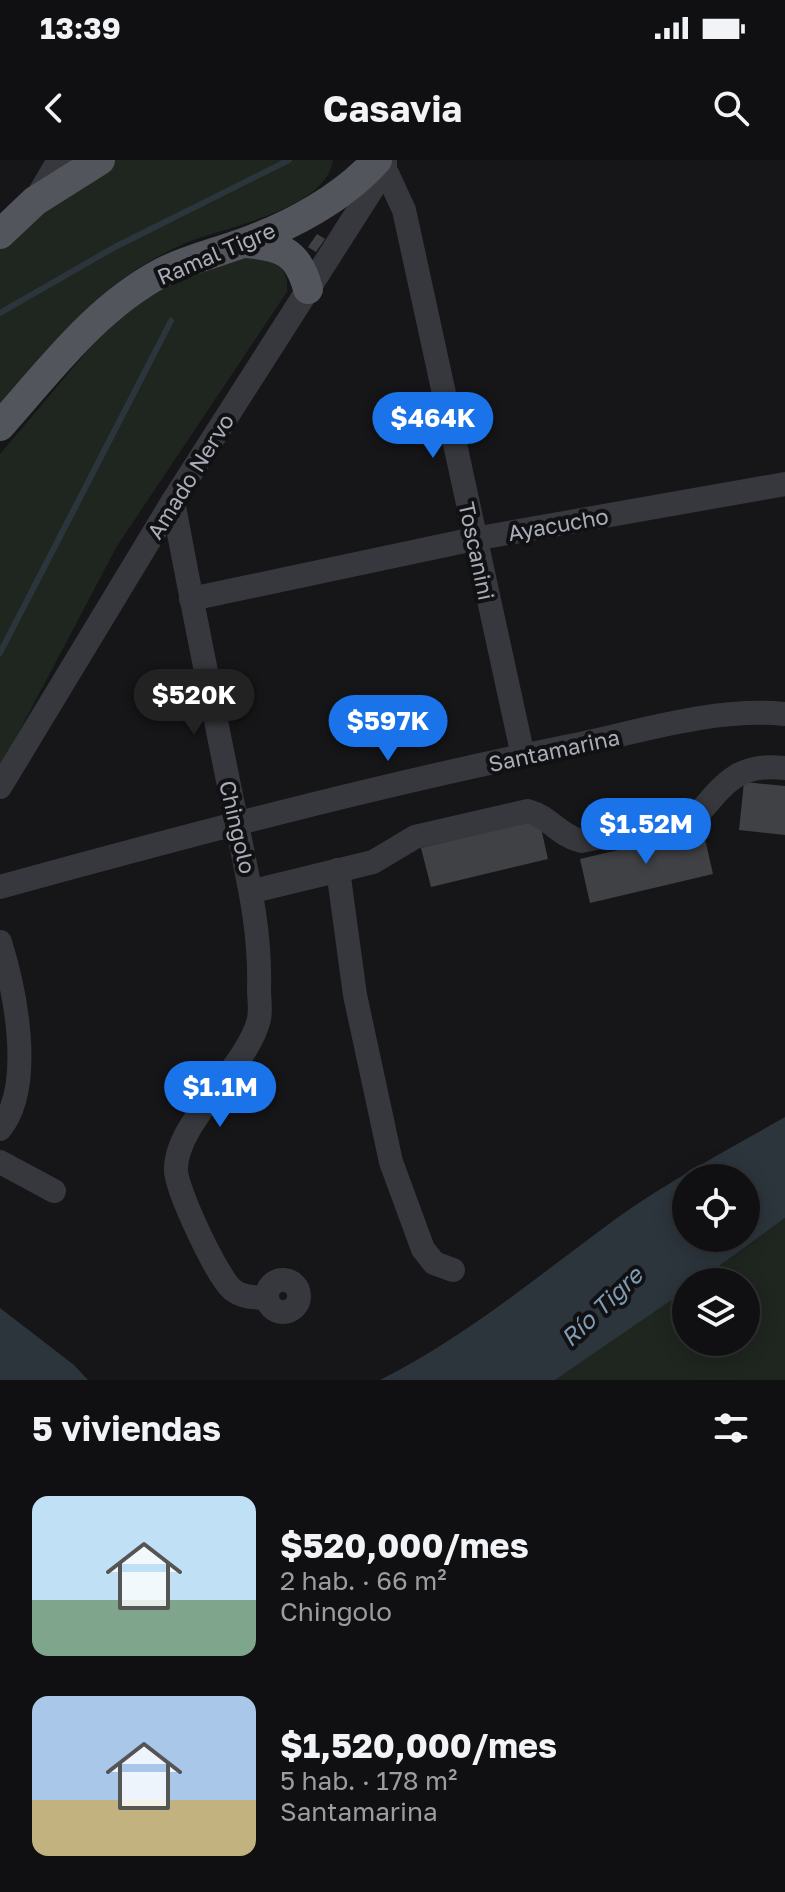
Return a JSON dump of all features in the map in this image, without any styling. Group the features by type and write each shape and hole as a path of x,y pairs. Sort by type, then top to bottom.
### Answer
{"main road":[{"path":"0,234 35,201 100,160"},
{"path":"339,194 348,160"},
{"name":"Ramal Tigre","path":"0,426 99,318 134,290 195,257 245,243 309,212 382,163"},
{"path":"245,243 272,245 285,250 304,272 308,289"}],"street":[{"path":"35,201 59,160"},
{"name":"Amado Nervo","path":"0,787 173,501 308,289 382,163"},
{"name":"Toscanini","path":"382,163 404,210 523,756"},
{"name":"Ayacucho","path":"191,599 474,539 785,484"},
{"name":"Chingolo","path":"173,501 236,822 253,891 260,966 259,1018 250,1042 191,1129 176,1168 178,1185 220,1277 243,1296 267,1298"},
{"name":"Santamarina","path":"0,887 236,822 523,756 715,717 763,712 785,714"},
{"path":"253,891 373,862 415,837 528,811 546,816 565,837 581,841 694,819 712,795 732,777 754,767 785,768"},
{"path":"338,870 355,995 391,1162 423,1249 434,1263 453,1270"},
{"path":"0,942 14,985 19,1028 12,1106 0,1129"},
{"path":"0,1162 54,1191"}],"shaded area":[{"path":"115,160 333,160 326,177 295,203 251,222 191,241 134,271 63,333 0,406 0,239"},
{"path":"232,256 279,261 287,280 287,292 117,546 0,768 0,454 105,330 137,300"},
{"path":"785,1218 785,1380 555,1380 672,1299 672,1356 760,1356 760,1268 716,1268 738,1252 760,1252 760,1236"}],"water":[{"name":"Río Tigre","path":"785,1117 785,1218 760,1236 760,1164 703,1164"},
{"name":"Río Tigre","path":"672,1182 672,1252 738,1252 716,1268 672,1268 672,1300 555,1380 380,1380 473,1324 637,1204"},
{"path":"0,1308 74,1365 88,1380 0,1380"}],"building":[{"path":"317,234 325,239 316,252 308,247"},
{"path":"744,782 785,786 785,835 739,830"},
{"path":"539,819 548,859 431,887 421,848"},
{"path":"703,830 713,874 590,903 580,859"}],"waterway":[{"path":"0,313 115,247 289,160"},
{"path":"0,653 171,321"}]}
